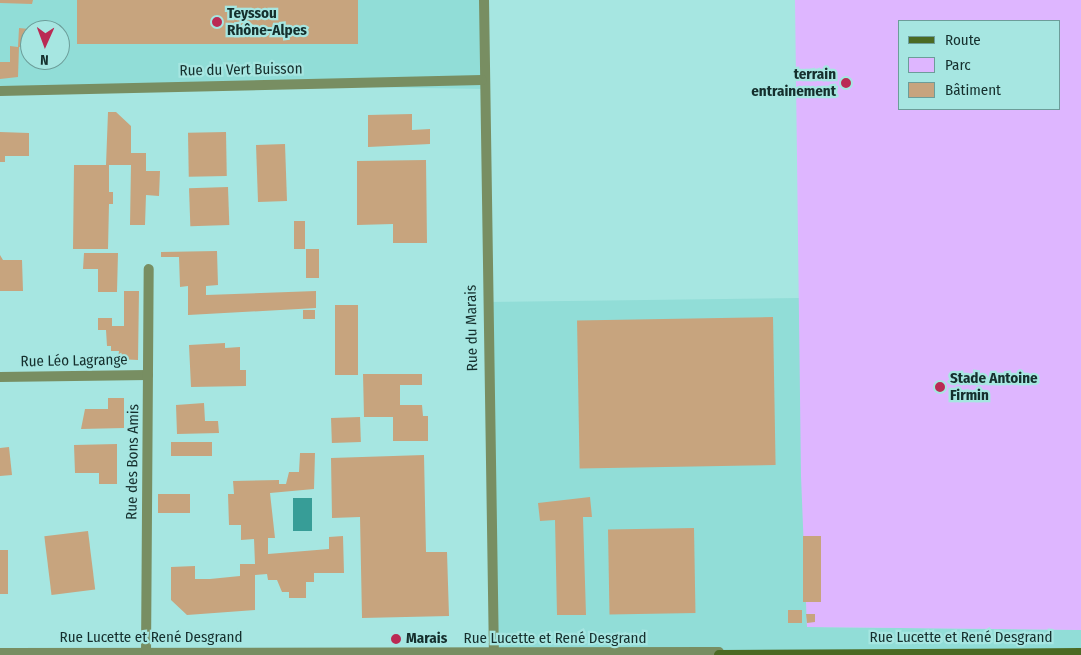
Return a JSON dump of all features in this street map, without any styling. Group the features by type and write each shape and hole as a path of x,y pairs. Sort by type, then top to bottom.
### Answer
{"street":[{"name":"Rue du Marais","path":"484,0 482,80 494,655"},
{"name":"Rue du Vert Buisson","path":"0,91 482,80"},
{"name":"Rue des Bons Amis","path":"146,654 149,269"},
{"name":"Rue Léo Lagrange","path":"0,377 148,375"},
{"name":"Rue Lucette et René Desgrand","path":"0,653 494,655 1081,653"}],"shaded area":[{"path":"0,0 488,0 486,89 301,86 0,94"},
{"path":"799,298 807,627 1081,630 1081,655 493,655 485,302"},
{"path":"293,498 312,498 312,531 293,531"}],"green space":[{"name":"Stade Antoine Firmin","path":"795,0 1081,0 1081,630 807,627 801,476"}],"building":[{"path":"0,0 33,0 32,4 0,3"},
{"name":"Teyssou Rhône-Alpes","path":"77,0 358,0 358,44 77,44"},
{"path":"19,28 18,77 0,79 0,62 10,62 10,46 18,47"},
{"path":"108,112 116,112 131,126 131,153 146,153 146,171 160,171 159,196 146,195 145,225 130,225 131,165 109,165 109,192 113,192 113,204 109,204 108,249 73,249 74,165 106,165"},
{"path":"412,114 412,130 430,129 430,144 368,147 368,115"},
{"path":"0,132 29,133 29,156 5,156 5,162 0,162"},
{"path":"226,132 227,176 189,177 188,133"},
{"path":"285,144 287,201 258,202 256,145"},
{"path":"426,160 427,243 393,243 393,224 357,225 357,161"},
{"path":"228,187 229,225 190,226 189,188"},
{"path":"294,221 305,221 305,249 294,249"},
{"path":"306,249 319,249 319,278 306,278"},
{"path":"217,251 218,285 206,286 206,295 316,291 316,308 188,315 188,286 180,287 179,257 161,257 161,252"},
{"path":"84,253 118,253 117,292 98,292 98,269 83,269"},
{"path":"0,255 3,260 22,260 23,291 0,291"},
{"path":"124,291 139,291 138,360 118,359 119,351 111,351 111,346 107,346 106,330 98,330 98,318 112,318 112,326 124,326"},
{"path":"335,305 358,305 358,375 335,375"},
{"path":"303,310 315,310 315,319 303,319"},
{"path":"773,317 776,465 580,468 577,320"},
{"path":"225,343 225,348 240,347 240,370 246,370 246,386 191,387 189,345"},
{"path":"363,374 422,374 422,385 400,385 400,405 422,405 423,416 428,416 428,441 393,441 393,417 364,417"},
{"path":"108,398 124,398 124,428 81,429 85,409 108,409"},
{"path":"204,403 205,421 218,421 219,433 177,434 176,405"},
{"path":"360,417 361,442 332,443 331,418"},
{"path":"171,442 212,442 212,456 171,456"},
{"path":"117,444 117,484 99,484 99,473 75,473 74,445"},
{"path":"9,447 12,475 0,476 0,448"},
{"path":"300,453 315,453 314,489 270,493 275,538 268,538 268,554 329,549 329,537 343,536 344,573 314,573 314,582 306,582 306,598 289,598 289,592 282,592 277,580 268,580 267,574 255,575 255,610 187,615 171,600 171,567 195,566 195,579 210,579 240,576 240,564 255,564 254,539 241,540 241,525 229,525 228,494 234,494 233,481 279,480 279,484 286,484 289,472 299,472"},
{"path":"424,455 426,552 447,552 449,616 362,618 360,517 332,518 331,458"},
{"path":"158,494 190,494 190,513 158,513"},
{"path":"590,497 592,517 583,517 586,615 557,615 555,520 540,521 538,503"},
{"path":"694,528 695,613 609,614 608,530"},
{"path":"88,531 95,590 52,595 44,536"},
{"path":"803,536 821,536 821,602 803,602"},
{"path":"0,550 8,550 8,594 0,594"},
{"path":"788,610 802,610 802,623 788,623"},
{"path":"806,614 815,614 815,622 807,623"}],"place":[{"name":"Teyssou Rhône-Alpes","path":"217,22"},
{"name":"terrain entrainement","path":"846,83"},
{"name":"Stade Antoine Firmin","path":"940,387"},
{"name":"Marais","path":"396,639"}]}
